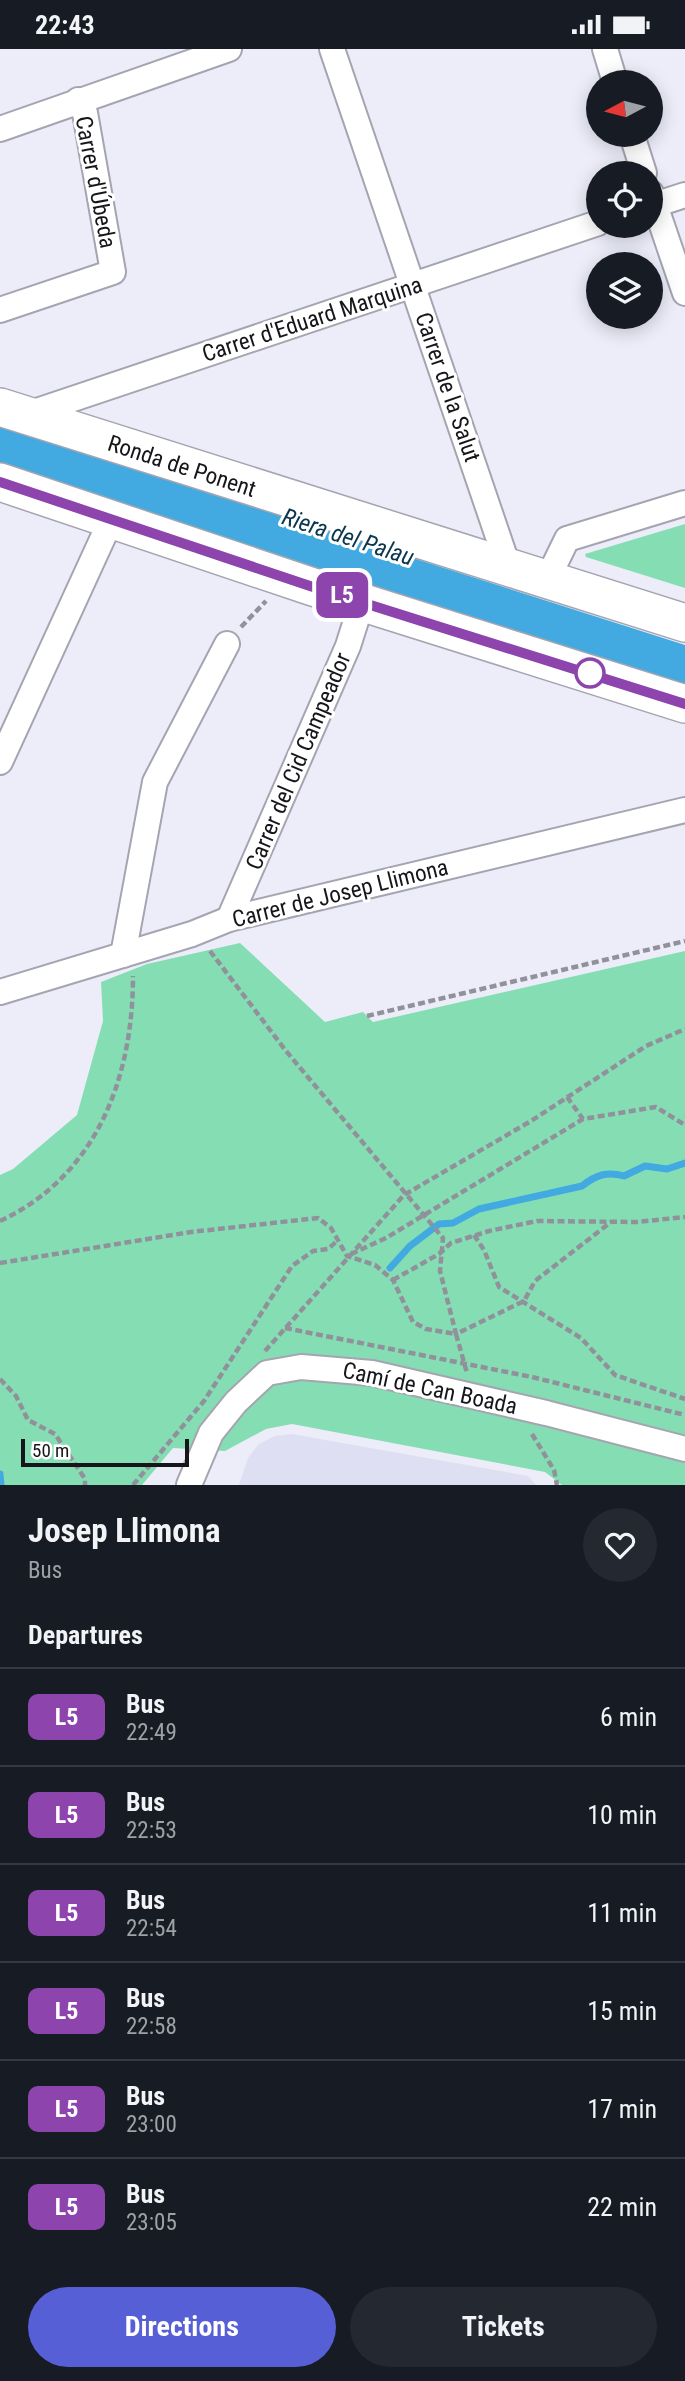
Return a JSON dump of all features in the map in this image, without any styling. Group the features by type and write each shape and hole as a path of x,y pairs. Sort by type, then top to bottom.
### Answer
{"main road":[{"name":"Ronda de Ponent","path":"12,411 685,623"},
{"path":"0,482 289,579 685,704"}],"street":[{"path":"0,129 229,49"},
{"name":"Carrer de la Salut","path":"332,49 508,566"},
{"path":"605,49 611,70"},
{"name":"Carrer d'Úbeda","path":"0,310 113,272 85,113 78,100"},
{"path":"663,199 685,195"},
{"name":"Carrer d'Eduard Marquina","path":"12,411 413,285 586,227"},
{"path":"663,232 685,293"},
{"path":"547,580 567,538 685,503"},
{"path":"0,762 111,520"},
{"name":"Carrer del Cid Campeador","path":"229,919 348,646 362,602"},
{"path":"128,960 155,782 227,644"},
{"name":"Carrer de Josep Llimona","path":"0,992 128,960 229,919 685,810"},
{"name":"Camí de Can Boada","path":"189,1485 211,1433 236,1402 267,1373 301,1367 372,1373 685,1449"}],"path":[{"path":"227,644 246,621 289,579"},
{"path":"367,1016 685,941"},
{"path":"206,945 286,1051 404,1195 443,1238 451,1243"},
{"path":"0,1221 21,1211 47,1190 71,1169 93,1141 123,1068 131,1029 128,960"},
{"path":"258,1360 346,1256 404,1195 567,1097 646,1045 685,1029"},
{"path":"567,1097 583,1119"},
{"path":"346,1256 386,1238 583,1119 656,1107 685,1125"},
{"path":"393,1280 439,1254 451,1243 537,1221 611,1222 685,1217"},
{"path":"0,1263 300,1218 325,1221 346,1256 375,1265 393,1280 413,1322 426,1329 456,1334 524,1301 535,1281 611,1222"},
{"path":"474,1235 484,1250 499,1287 581,1338 615,1374 685,1399"},
{"path":"443,1238 439,1254 440,1271 474,1396"},
{"path":"133,1485 204,1401 292,1266 313,1251 328,1249 337,1241"},
{"path":"285,1328 464,1364 685,1415"},
{"path":"0,1380 16,1397 28,1420 55,1434 85,1479 85,1485"},
{"path":"531,1431 554,1470 557,1485"}],"shaded area":[{"path":"292,1434 528,1476 536,1485 239,1485 248,1458 259,1444 275,1436"}],"green space":[{"path":"685,524 685,588 586,557 585,554"},
{"path":"240,943 325,1022 363,1012 373,1022 685,951 685,1485 562,1485 545,1472 292,1424 266,1429 225,1451 173,1448 142,1485 0,1485 0,1175 13,1169 77,1115 103,1021 101,982 147,964"}],"water":[{"name":"Riera del Palau","path":"0,426 685,645 685,689 0,466"}],"waterway":[{"path":"390,1268 410,1246 439,1224 453,1223 479,1209 582,1186 602,1175 624,1176 645,1166 667,1169 685,1163"},
{"path":"0,1474 1,1485"}],"bus line":[{"name":"L5","path":"0,482 310,586 685,704"}]}
